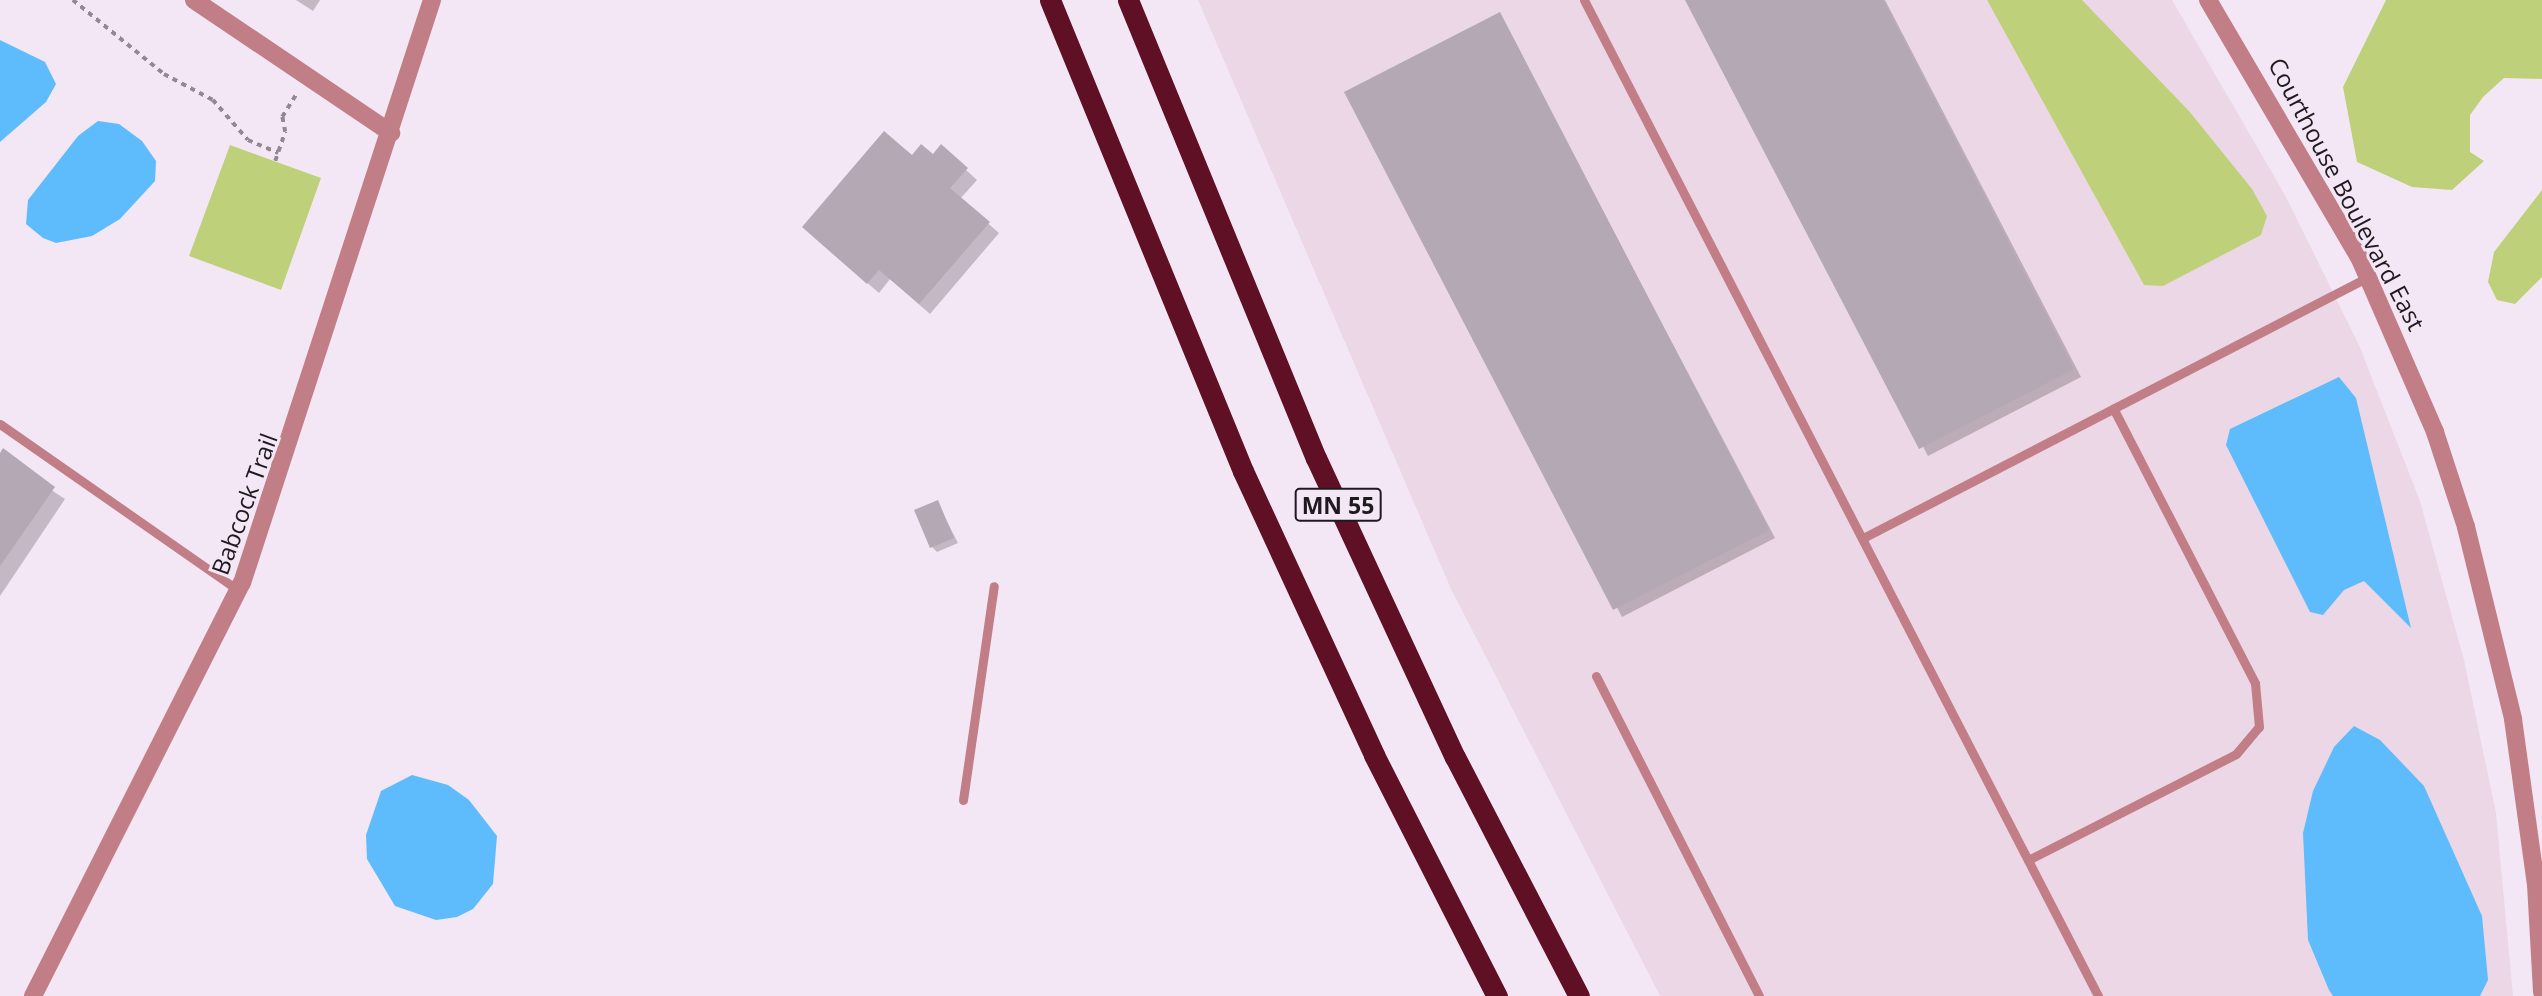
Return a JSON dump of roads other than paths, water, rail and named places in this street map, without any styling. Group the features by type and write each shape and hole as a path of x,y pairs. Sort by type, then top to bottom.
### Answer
{"highway":[{"name":"MN 55","path":"1050,0 1253,495 1497,996"},
{"name":"MN 55","path":"1128,0 1316,458 1455,757 1579,996"}],"street":[{"path":"194,0 391,133"},
{"name":"Babcock Trail","path":"33,996 239,590 391,133 432,0"},
{"name":"Courthouse Boulevard East","path":"2208,0 2277,109 2368,276 2435,432 2491,619 2528,815 2542,992"}],"lane":[{"path":"1584,0 2098,996"},
{"path":"1863,538 2368,276"},
{"path":"2028,860 2236,754 2259,727 2255,683 2113,408"},
{"path":"0,424 239,590"},
{"path":"963,800 994,586"},
{"path":"1596,676 1759,996"}],"water":[{"path":"0,40 45,62 56,84 46,102 0,142"},
{"path":"98,121 119,124 142,141 156,161 155,181 120,219 92,236 56,243 43,238 26,224 28,200 78,136"},
{"path":"2339,377 2356,398 2411,628 2364,581 2344,590 2323,615 2310,612 2226,445 2230,429"},
{"path":"2354,726 2380,740 2424,786 2482,916 2488,980 2480,996 2333,996 2329,990 2308,940 2303,833 2313,791 2334,747"},
{"path":"412,775 448,785 469,800 497,836 493,884 473,909 457,917 436,920 395,906 367,859 366,835 381,791"}]}
